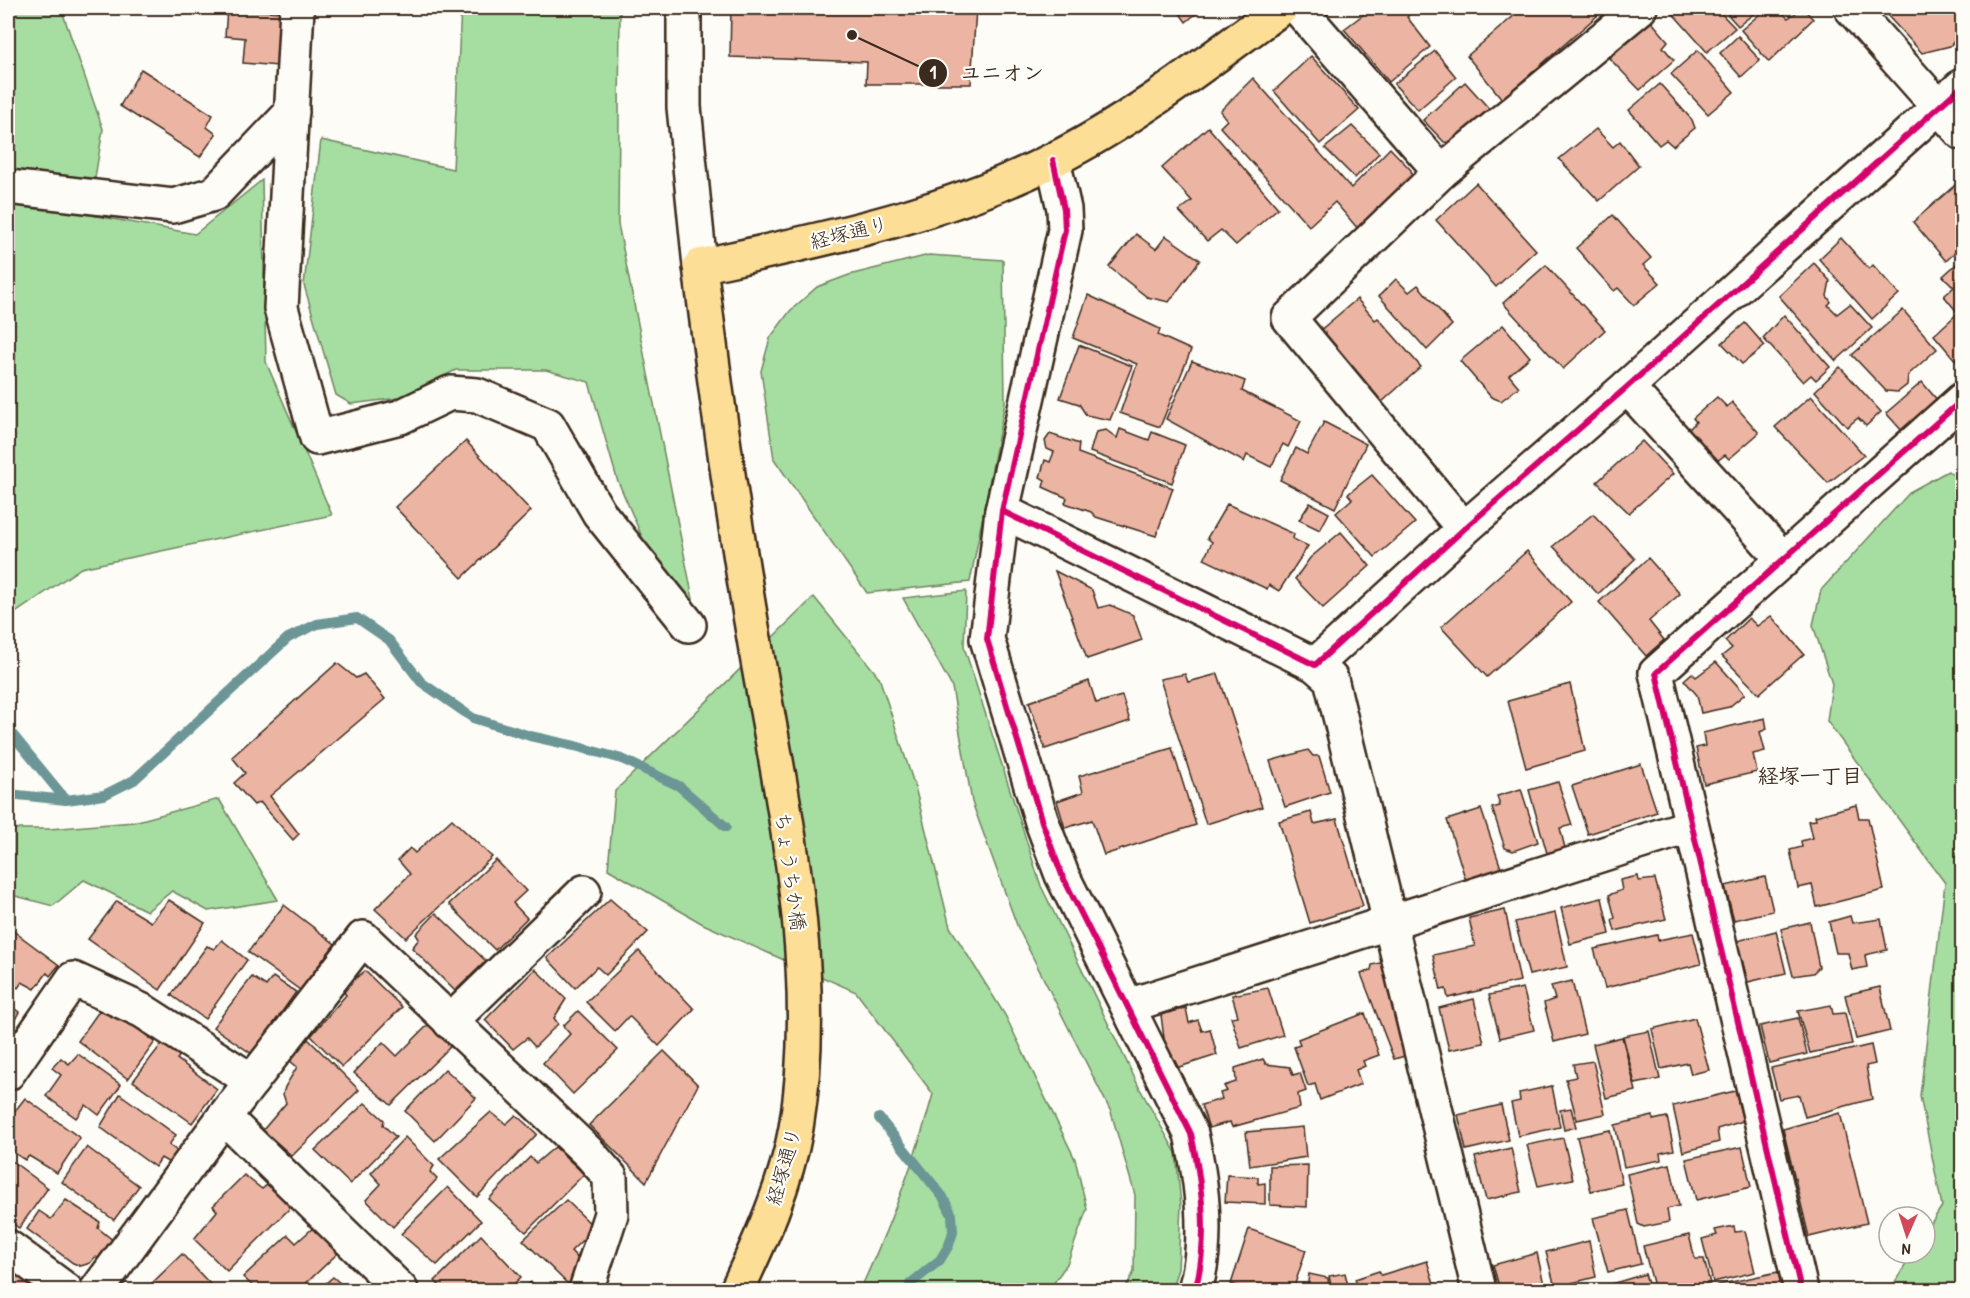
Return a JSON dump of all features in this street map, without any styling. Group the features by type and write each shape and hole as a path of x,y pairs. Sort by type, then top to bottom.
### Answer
{"main road":[{"name":"経塚通り","path":"700,266 863,230 990,188 1053,160 1102,134 1281,8"},
{"name":"ちょうちか橋","path":"700,266 747,600 796,893 802,959 805,1036"},
{"name":"経塚通り","path":"737,1290 765,1229 786,1166 795,1129 805,1036"}],"street":[{"path":"297,8 281,308 317,438 400,417 450,393 477,394 548,425 599,513 689,625"},
{"path":"684,8 684,107 700,266"},
{"path":"1298,8 1441,172"},
{"path":"1464,529 1289,318 1441,172 1640,8"},
{"path":"1851,8 1951,97 1962,133"},
{"path":"1315,665 1464,529 1627,387 1951,97"},
{"path":"8,187 173,206 214,194 292,112"},
{"path":"1053,160 1064,209 1065,231 1002,511 987,639 989,655 1042,822 1062,874 1174,1097 1193,1143 1200,1172 1203,1216 1195,1290"},
{"path":"1627,387 1784,560"},
{"path":"1801,1290 1656,673 1962,400"},
{"path":"1002,511 1315,665 1331,679 1479,1290"},
{"path":"1128,1006 1691,826"},
{"path":"450,1022 584,892"},
{"path":"97,1290 224,1117 363,938 590,1154 610,1177 611,1214 586,1290"},
{"path":"8,1073 73,979 143,1011 252,1081"},
{"path":"224,1117 401,1290"},
{"path":"8,1247 66,1290"}],"green space":[{"path":"8,8 61,8 103,129 95,178 33,179 8,171"},
{"path":"461,8 620,8 618,224 694,604 655,567 617,479 589,382 546,370 456,370 399,398 351,404 336,395 304,285 321,140 453,169"},
{"path":"262,180 266,362 332,515 81,568 8,618 8,200 195,234"},
{"path":"929,255 1003,260 1005,402 970,582 867,593 774,459 761,371 770,338 790,311 817,287 849,275"},
{"path":"1948,471 1962,482 1962,1290 1890,1290 1906,1265 1937,1265 1937,1214 1942,1206 1920,1096 1945,883 1827,721 1832,684 1813,625 1821,590 1911,491"},
{"path":"966,591 964,647 1041,886 1140,1089 1176,1153 1181,1205 1178,1269 1171,1290 1124,1290 1134,1272 1135,1195 1111,1112 1018,928 972,802 952,687 903,598"},
{"path":"814,597 879,677 915,787 950,927 1005,1015 1075,1159 1087,1209 1067,1264 1049,1290 868,1290 861,1288 901,1192 933,1094 856,992 703,924 608,869 615,791"},
{"path":"219,799 278,900 208,911 172,891 147,911 84,880 53,906 8,894 8,829 49,829 134,822"}],"building":[{"path":"731,8 976,8 971,84 866,84 867,62 730,57"},
{"path":"1176,8 1203,8 1186,22"},
{"path":"1372,8 1408,8 1412,12 1407,17 1430,47 1389,82 1344,29"},
{"path":"1523,8 1606,8 1502,99 1467,56"},
{"path":"1668,8 1716,8 1735,28 1707,52"},
{"path":"1722,8 1761,8 1738,26"},
{"path":"1767,8 1777,8 1788,18 1803,8 1813,19 1769,62 1741,30"},
{"path":"1892,8 1950,8 1962,22 1962,32 1950,46 1922,53 1886,14"},
{"path":"227,9 282,12 278,66 243,63 245,38 225,36"},
{"path":"1651,21 1668,41 1663,47 1674,60 1640,90 1609,58"},
{"path":"1738,36 1760,60 1741,77 1720,53"},
{"path":"1698,50 1734,92 1708,114 1671,74"},
{"path":"1435,51 1456,77 1418,110 1394,84"},
{"path":"1311,56 1359,110 1320,144 1274,91"},
{"path":"141,69 213,115 207,127 216,134 200,157 120,106"},
{"path":"1253,78 1351,188 1390,148 1411,170 1413,182 1359,230 1335,202 1309,226 1220,127 1227,120 1220,111"},
{"path":"1465,82 1493,113 1459,143 1444,142 1423,120"},
{"path":"1660,84 1692,120 1695,128 1673,146 1666,140 1659,145 1629,110"},
{"path":"1352,126 1379,153 1355,178 1325,148"},
{"path":"1208,127 1278,208 1236,245 1221,230 1207,241 1179,211 1192,201 1162,168"},
{"path":"1596,129 1613,147 1620,141 1639,166 1599,201 1559,159"},
{"path":"1962,179 1962,246 1946,261 1913,222"},
{"path":"1476,183 1536,250 1496,287 1436,220"},
{"path":"1613,215 1651,258 1643,265 1660,283 1634,305 1618,288 1614,291 1576,248"},
{"path":"1136,234 1156,249 1166,236 1200,260 1169,302 1147,297 1109,267"},
{"path":"1841,238 1869,269 1873,265 1899,294 1872,319 1819,259"},
{"path":"1961,260 1962,368 1934,335 1958,313 1944,296 1954,287 1943,276"},
{"path":"1814,263 1830,281 1827,296 1831,302 1828,305 1837,314 1850,304 1872,328 1836,361 1779,296"},
{"path":"1546,265 1605,330 1563,369 1503,303"},
{"path":"1396,279 1409,292 1418,285 1452,325 1427,350 1379,296"},
{"path":"1088,295 1160,329 1158,335 1191,350 1160,427 1120,413 1137,364 1073,338"},
{"path":"1357,299 1375,320 1378,318 1421,367 1382,402 1318,332"},
{"path":"1903,310 1937,349 1908,375 1907,385 1898,392 1886,391 1852,355"},
{"path":"1784,315 1830,367 1816,380 1811,375 1803,382 1763,338"},
{"path":"1745,323 1765,346 1742,364 1722,343"},
{"path":"1503,325 1530,357 1509,375 1519,387 1501,401 1491,397 1460,361"},
{"path":"1079,345 1132,366 1110,420 1086,415 1079,404 1060,398"},
{"path":"1192,361 1245,381 1242,391 1301,421 1288,447 1283,444 1271,467 1247,455 1244,462 1166,419"},
{"path":"1840,367 1881,412 1866,426 1858,418 1847,427 1815,391"},
{"path":"1922,382 1938,401 1903,432 1886,413"},
{"path":"1811,396 1864,455 1828,483 1775,427"},
{"path":"1717,397 1727,407 1732,402 1759,433 1729,459 1725,455 1717,461 1689,429 1696,422 1693,418"},
{"path":"1324,422 1366,444 1335,508 1280,480 1296,448 1307,454"},
{"path":"1120,429 1149,440 1152,432 1185,445 1172,483 1090,452 1096,432 1106,430 1117,438"},
{"path":"1050,434 1079,444 1078,453 1173,488 1156,536 1096,517 1091,512 1065,503 1067,498 1043,487 1045,480 1040,477 1045,460 1050,462 1054,452 1047,449 1045,441"},
{"path":"466,441 531,511 462,578 395,507"},
{"path":"1642,441 1673,474 1629,513 1597,482"},
{"path":"1372,475 1415,523 1375,557 1336,513 1352,499 1348,494"},
{"path":"1310,503 1329,513 1320,530 1299,520"},
{"path":"1227,504 1294,534 1293,539 1308,546 1279,591 1269,585 1267,589 1204,559 1212,542 1207,538"},
{"path":"1593,514 1635,559 1598,594 1553,546"},
{"path":"1341,532 1370,566 1323,608 1295,579 1310,558"},
{"path":"1527,551 1571,602 1487,677 1441,627"},
{"path":"1648,558 1680,594 1649,621 1664,640 1646,656 1599,602"},
{"path":"1055,571 1092,590 1098,608 1110,605 1133,615 1142,640 1087,659"},
{"path":"1771,616 1804,654 1759,694 1722,656 1732,648 1725,641 1749,618 1757,626"},
{"path":"1716,662 1745,694 1729,707 1701,713 1697,695 1684,680 1692,673 1696,677"},
{"path":"337,663 356,678 364,674 385,699 270,796 299,834 293,840 260,802 254,805 234,783 245,773 232,757"},
{"path":"1185,674 1188,682 1218,674 1262,807 1206,824 1160,679"},
{"path":"1089,681 1096,703 1122,696 1130,721 1045,749 1029,702"},
{"path":"1570,684 1585,751 1526,768 1508,701"},
{"path":"1765,718 1767,729 1760,732 1765,751 1753,754 1757,772 1704,784 1696,748 1705,746 1703,733"},
{"path":"1172,748 1196,825 1104,855 1092,820 1065,828 1057,801 1083,792 1079,776"},
{"path":"1308,750 1313,756 1319,756 1330,792 1285,807 1270,761"},
{"path":"1641,764 1657,812 1588,834 1572,786"},
{"path":"1558,782 1572,825 1560,828 1565,848 1547,853 1529,790"},
{"path":"1521,789 1538,842 1513,851 1505,848 1492,808 1500,806 1497,796"},
{"path":"1856,805 1859,818 1868,818 1884,890 1817,907 1812,885 1798,888 1790,850 1802,847 1801,841 1812,838 1808,821 1816,820 1815,816"},
{"path":"1481,809 1502,871 1466,881 1447,820"},
{"path":"1311,812 1314,824 1337,819 1363,906 1310,923 1279,821"},
{"path":"452,819 492,857 406,938 375,909 410,874 398,860 410,848 415,853"},
{"path":"496,860 526,891 513,903 527,918 495,950 449,904"},
{"path":"1638,876 1639,881 1655,879 1666,919 1615,931 1612,920 1615,918 1609,895 1622,890 1620,880"},
{"path":"1765,877 1773,911 1734,920 1725,886"},
{"path":"1602,898 1610,934 1570,944 1561,908"},
{"path":"610,899 648,932 606,975 597,967 575,988 547,958"},
{"path":"169,900 205,923 160,990 88,939 117,901 151,922"},
{"path":"284,905 335,944 300,990 248,952"},
{"path":"1505,910 1520,981 1448,998 1446,989 1441,990 1433,955 1475,946 1469,918"},
{"path":"436,913 486,961 455,991 412,948 419,939 416,934"},
{"path":"1555,913 1567,967 1529,975 1515,922"},
{"path":"1850,916 1852,923 1881,919 1887,950 1865,955 1867,967 1852,970 1848,953 1836,953 1829,922"},
{"path":"1810,922 1819,967 1813,973 1793,976 1781,929"},
{"path":"8,927 59,965 50,976 47,973 35,989 22,982 18,988 8,980"},
{"path":"1776,931 1786,973 1748,982 1737,941"},
{"path":"1693,933 1701,964 1605,988 1594,949 1657,935 1658,940"},
{"path":"222,940 247,960 205,1019 171,995 207,946 214,949"},
{"path":"639,951 694,1009 659,1046 629,1016 615,1031 586,1002"},
{"path":"1384,962 1405,1056 1394,1059 1361,974 1371,970 1372,965"},
{"path":"535,969 566,999 554,1018 558,1024 535,1047 527,1038 513,1049 485,1020"},
{"path":"365,971 402,1007 342,1067 311,1036 346,995 342,989"},
{"path":"252,977 266,986 273,977 296,992 252,1054 213,1027"},
{"path":"1572,981 1585,1034 1554,1042 1544,1003 1555,999 1551,986"},
{"path":"1880,987 1890,1031 1856,1039 1845,995"},
{"path":"1268,988 1283,1035 1241,1048 1231,1017 1238,1016 1232,995"},
{"path":"1523,988 1534,1030 1500,1038 1489,995"},
{"path":"1474,999 1484,1043 1449,1050 1439,1008"},
{"path":"8,1004 19,1012 9,1031 17,1036 8,1048"},
{"path":"104,1004 155,1042 128,1079 78,1041"},
{"path":"1831,1005 1833,1014 1845,1013 1852,1044 1810,1053 1798,1011"},
{"path":"1186,1008 1189,1023 1198,1020 1202,1031 1210,1029 1217,1055 1176,1068 1165,1046 1161,1015"},
{"path":"578,1011 618,1050 573,1094 543,1063 570,1034 563,1026"},
{"path":"1365,1013 1379,1055 1363,1061 1365,1066 1356,1070 1361,1084 1320,1100 1315,1084 1308,1086 1294,1047 1300,1045 1298,1039"},
{"path":"1695,1018 1709,1070 1691,1074 1688,1063 1661,1069 1652,1029"},
{"path":"1798,1018 1807,1054 1769,1063 1760,1026"},
{"path":"431,1022 454,1043 391,1105 354,1073 383,1042 397,1056"},
{"path":"1649,1031 1660,1079 1635,1084 1623,1036"},
{"path":"1622,1037 1636,1091 1606,1098 1593,1044"},
{"path":"308,1039 359,1090 292,1156 263,1130 286,1103 283,1094 285,1087 297,1067 289,1060"},
{"path":"164,1041 182,1053 177,1059 217,1089 192,1123 133,1081"},
{"path":"1871,1045 1875,1064 1866,1066 1872,1099 1805,1117 1799,1095 1779,1099 1771,1068"},
{"path":"664,1051 698,1085 646,1182 589,1125"},
{"path":"78,1054 121,1085 99,1115 86,1105 76,1118 46,1096 61,1075 52,1068 61,1058 69,1064"},
{"path":"1263,1059 1266,1064 1290,1067 1293,1075 1300,1073 1306,1091 1298,1094 1300,1108 1232,1127 1230,1122 1209,1128 1201,1105 1222,1099 1220,1093 1227,1091 1224,1086 1236,1082 1235,1068"},
{"path":"1593,1061 1605,1114 1577,1120 1566,1079 1576,1077 1573,1064"},
{"path":"445,1069 476,1098 435,1141 405,1111"},
{"path":"1552,1086 1560,1127 1518,1136 1511,1103 1520,1101 1519,1093"},
{"path":"1735,1091 1743,1121 1717,1129 1719,1142 1683,1152 1673,1106"},
{"path":"120,1094 176,1135 169,1145 180,1153 171,1164 161,1158 155,1167 100,1127"},
{"path":"25,1098 80,1138 57,1173 29,1156 25,1160 8,1149 8,1120"},
{"path":"365,1103 384,1120 383,1125 396,1137 350,1184 315,1150"},
{"path":"1501,1105 1509,1140 1466,1150 1458,1115"},
{"path":"1571,1108 1576,1127 1564,1130 1560,1110"},
{"path":"491,1112 506,1124 516,1115 537,1134 477,1197 439,1159"},
{"path":"1840,1113 1867,1223 1809,1237 1783,1129"},
{"path":"1653,1116 1653,1120 1667,1117 1674,1150 1660,1153 1661,1160 1624,1167 1615,1125"},
{"path":"1303,1127 1306,1157 1250,1166 1246,1132"},
{"path":"1610,1130 1622,1184 1591,1191 1577,1137"},
{"path":"405,1137 434,1166 430,1172 437,1179 393,1227 366,1200 381,1184 371,1173"},
{"path":"1563,1138 1573,1179 1538,1186 1527,1145"},
{"path":"87,1147 139,1186 114,1220 62,1182"},
{"path":"555,1147 584,1174 526,1232 489,1199 530,1157 536,1163"},
{"path":"1742,1147 1751,1187 1696,1200 1686,1159"},
{"path":"1511,1148 1521,1192 1486,1200 1475,1157"},
{"path":"8,1158 48,1188 19,1228 8,1220"},
{"path":"1670,1164 1679,1206 1667,1209 1669,1222 1644,1227 1638,1224 1627,1174"},
{"path":"1308,1165 1307,1207 1270,1205 1270,1166"},
{"path":"244,1175 262,1189 268,1184 291,1207 227,1271 194,1239 217,1211 213,1206"},
{"path":"1227,1175 1258,1177 1258,1184 1265,1183 1265,1204 1225,1202"},
{"path":"448,1187 481,1221 437,1265 401,1234"},
{"path":"66,1200 100,1222 98,1228 115,1242 103,1259 95,1257 90,1263 81,1266 73,1263 27,1229 39,1211 51,1219"},
{"path":"566,1200 595,1228 571,1251 584,1265 574,1290 523,1240"},
{"path":"1628,1210 1641,1264 1608,1272 1593,1218"},
{"path":"1734,1226 1735,1232 1745,1231 1755,1272 1713,1282 1702,1239 1717,1235 1715,1230"},
{"path":"314,1227 338,1253 299,1290 257,1290 243,1277 288,1235 296,1243"},
{"path":"1249,1229 1306,1250 1293,1290 1250,1290 1231,1284"},
{"path":"481,1235 521,1277 508,1290 436,1290 439,1285 435,1281"},
{"path":"1689,1235 1695,1259 1704,1259 1710,1284 1685,1290 1655,1290 1643,1246"},
{"path":"1589,1241 1596,1277 1555,1287 1546,1252"},
{"path":"1537,1253 1545,1289 1500,1290 1493,1265"},
{"path":"182,1254 211,1285 206,1290 145,1290"},
{"path":"1427,1261 1436,1290 1358,1290 1355,1279 1379,1271 1381,1275"},
{"path":"13,1272 38,1290 8,1290 8,1279"},
{"path":"1778,1272 1782,1290 1718,1290 1717,1285"},
{"path":"1345,1273 1349,1290 1332,1290 1329,1276"},
{"path":"1309,1274 1328,1278 1329,1290 1307,1290"},
{"path":"1645,1274 1650,1290 1602,1290 1601,1287"},
{"path":"333,1277 348,1290 318,1290"},
{"path":"531,1282 540,1290 523,1290"},
{"path":"551,1282 560,1290 542,1290"}],"waterway":[{"path":"8,794 66,800 104,795 134,780 288,638 317,624 357,618 389,640 421,682 473,718 530,736 622,759 679,786 726,827"},
{"path":"8,729 66,800"},
{"path":"879,1118 943,1197 952,1215 953,1232 949,1245 940,1260 910,1284"}],"cycle path":[{"path":"1002,511 1315,665 1464,529 1627,387 1962,86"},
{"path":"1053,160 1064,209 1065,230 1002,511 987,639 1042,822 1062,875 1191,1134 1201,1192 1203,1232 1195,1290"},
{"path":"1801,1290 1656,673 1962,400"}],"place":[{"name":"ユニオン","path":"852,35"}],"district":[{"name":"経塚一丁目","path":"1810,775"}]}
